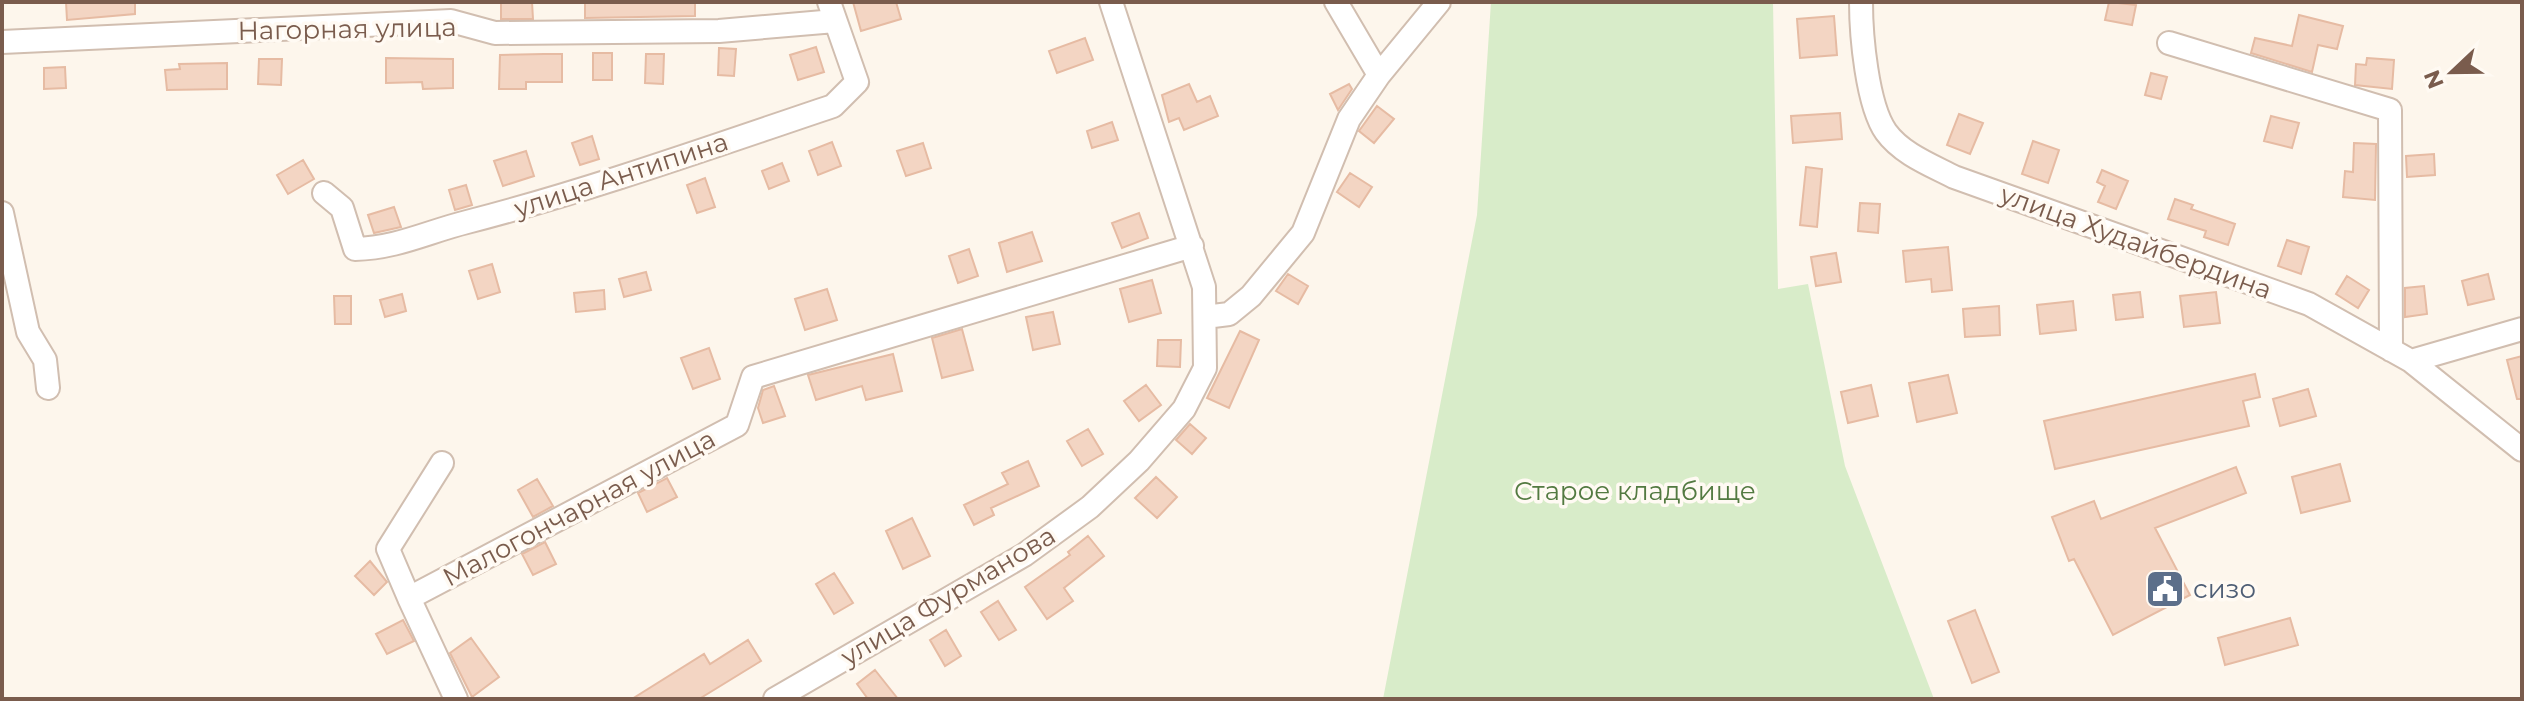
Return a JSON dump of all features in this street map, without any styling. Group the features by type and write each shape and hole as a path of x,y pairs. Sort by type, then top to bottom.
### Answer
{"street":[{"name":"улица Фурманова","path":"775,699 1024,555 1090,507 1139,461 1184,409 1205,368 1204,287 1111,2"},
{"path":"1336,2 1379,75"},
{"path":"1205,317 1229,314 1251,296 1303,233 1349,119 1379,75 1439,2"},
{"name":"улица Худайбердина","path":"1861,2 1862,38 1872,92 1885,131 1906,151 1954,177 2309,304 2401,355 2522,450"},
{"name":"Нагорная улица","path":"2,42 451,21 495,33 719,31 832,11"},
{"name":"улица Антипина","path":"324,193 342,208 355,249 388,248 444,228 585,191 833,106 857,82 832,11"},
{"path":"2169,43 2390,110 2401,355 2522,329"},
{"path":"2,213 28,332 45,360 48,388"},
{"name":"Малогончарная улица","path":"409,598 737,425 753,377 1192,246"},
{"path":"442,463 388,549 456,699"}],"green space":[{"name":"Старое кладбище","path":"1491,2 1773,2 1778,289 1808,284 1845,466 1934,699 1383,699 1477,215"}],"building":[{"path":"66,2 135,2 135,14 67,20"},
{"path":"501,2 532,2 533,19 501,19"},
{"path":"585,2 695,2 695,16 585,18"},
{"path":"853,2 896,2 901,19 861,31"},
{"path":"2109,2 2136,5 2132,25 2105,20"},
{"path":"2299,15 2343,26 2337,49 2318,45 2312,72 2251,53 2255,38 2292,46"},
{"path":"1834,16 1837,55 1800,58 1797,19"},
{"path":"1085,38 1093,60 1057,73 1049,51"},
{"path":"816,47 824,72 798,80 790,55"},
{"path":"719,48 736,49 734,76 718,75"},
{"path":"593,53 612,53 612,80 593,80"},
{"path":"562,54 562,82 526,82 526,89 499,89 500,55"},
{"path":"646,54 664,54 663,84 645,83"},
{"path":"386,58 453,59 453,88 423,89 422,82 386,83"},
{"path":"2367,58 2394,60 2392,89 2355,85 2356,64 2366,65"},
{"path":"259,59 282,59 281,85 258,84"},
{"path":"227,63 227,89 167,90 165,70 180,69 179,64"},
{"path":"65,67 66,88 44,89 44,68"},
{"path":"2151,73 2167,77 2161,99 2145,95"},
{"path":"1189,84 1197,102 1210,96 1218,116 1184,130 1179,118 1169,122 1162,95"},
{"path":"1349,84 1352,89 1338,110 1330,94"},
{"path":"1377,106 1394,119 1374,143 1359,131"},
{"path":"1840,113 1842,139 1793,143 1791,116"},
{"path":"1959,114 1983,123 1970,154 1947,145"},
{"path":"2271,116 2299,123 2292,148 2264,141"},
{"path":"1112,122 1118,140 1092,148 1087,131"},
{"path":"592,136 599,159 580,165 572,143"},
{"path":"2033,141 2059,150 2048,183 2022,174"},
{"path":"832,142 841,166 818,175 809,151"},
{"path":"923,143 931,168 906,176 897,151"},
{"path":"2354,143 2376,144 2375,200 2343,197 2345,171 2353,172"},
{"path":"526,151 534,176 503,186 494,161"},
{"path":"2434,154 2435,175 2407,177 2406,156"},
{"path":"303,160 314,179 288,194 277,175"},
{"path":"782,163 789,181 769,189 762,171"},
{"path":"1806,167 1822,169 1817,227 1800,225"},
{"path":"2102,170 2128,181 2116,209 2098,202 2105,186 2097,182"},
{"path":"1350,173 1372,187 1359,207 1337,192"},
{"path":"705,178 715,207 697,213 687,185"},
{"path":"466,185 472,205 455,210 449,190"},
{"path":"2175,199 2193,205 2191,209 2235,224 2228,245 2204,237 2206,231 2168,219"},
{"path":"1860,203 1880,204 1878,233 1858,231"},
{"path":"394,207 401,227 374,233 368,215"},
{"path":"1139,213 1148,238 1122,248 1112,223"},
{"path":"1032,232 1042,261 1007,272 999,243"},
{"path":"2287,240 2309,247 2301,274 2278,266"},
{"path":"1948,247 1952,290 1932,292 1931,279 1906,282 1903,251"},
{"path":"969,249 978,276 958,283 949,256"},
{"path":"1836,253 1841,282 1816,286 1811,257"},
{"path":"492,264 500,292 478,299 469,271"},
{"path":"646,272 651,290 624,297 619,279"},
{"path":"1288,274 1308,286 1298,304 1276,291"},
{"path":"2488,274 2494,299 2468,305 2462,281"},
{"path":"2347,276 2369,290 2358,308 2336,294"},
{"path":"1152,280 1161,313 1129,322 1120,289"},
{"path":"2424,286 2427,314 2405,317 2405,288"},
{"path":"827,289 837,320 805,330 795,299"},
{"path":"604,290 605,309 576,312 574,293"},
{"path":"2140,292 2143,317 2116,320 2113,295"},
{"path":"2216,292 2220,323 2184,327 2180,296"},
{"path":"402,294 406,311 385,317 380,300"},
{"path":"334,296 351,296 351,324 335,324"},
{"path":"2073,301 2076,330 2040,334 2037,305"},
{"path":"1999,306 2000,335 1965,337 1963,309"},
{"path":"1053,312 1060,344 1033,350 1026,317"},
{"path":"962,329 973,370 942,378 932,338"},
{"path":"1240,331 1259,340 1229,408 1207,398"},
{"path":"1158,340 1181,340 1180,367 1157,366"},
{"path":"709,348 720,379 693,389 681,358"},
{"path":"893,354 902,391 866,400 862,386 816,400 808,375"},
{"path":"2522,356 2522,399 2517,399 2507,360"},
{"path":"2255,374 2260,397 2243,401 2249,426 2055,469 2044,421"},
{"path":"1948,375 1957,413 1917,422 1909,383"},
{"path":"1146,385 1161,405 1139,421 1124,401"},
{"path":"1871,385 1878,416 1848,423 1841,392"},
{"path":"774,386 785,416 763,423 758,408 763,390"},
{"path":"2308,389 2316,416 2280,426 2273,399"},
{"path":"1190,424 1206,438 1192,454 1176,440"},
{"path":"1088,429 1103,454 1082,466 1067,441"},
{"path":"1028,461 1039,486 991,508 994,515 974,525 964,505 1008,484 1002,473"},
{"path":"2340,464 2350,501 2301,513 2292,477"},
{"path":"2236,467 2246,493 2155,528 2190,595 2113,635 2074,559 2069,561 2052,517 2094,501 2101,519"},
{"path":"1156,477 1177,497 1157,518 1135,498"},
{"path":"667,478 677,497 647,512 638,493"},
{"path":"537,479 553,506 533,517 518,490"},
{"path":"912,518 930,556 903,569 886,531"},
{"path":"1088,536 1104,556 1064,588 1073,601 1047,619 1025,587 1070,555 1068,552"},
{"path":"545,542 556,564 533,575 522,554"},
{"path":"370,561 387,582 374,595 355,576"},
{"path":"834,573 853,603 834,614 816,584"},
{"path":"998,601 1016,630 999,640 981,612"},
{"path":"1975,610 1999,672 1972,683 1948,621"},
{"path":"2290,618 2298,645 2225,665 2218,638"},
{"path":"403,620 414,641 387,654 376,634"},
{"path":"946,630 961,656 945,666 930,640"},
{"path":"471,638 499,677 472,697 450,653"},
{"path":"748,640 761,661 699,699 632,699 704,654 710,664"},
{"path":"875,670 898,699 868,699 857,684"}],"place":[{"name":"сизо","path":"2165,589"}]}
